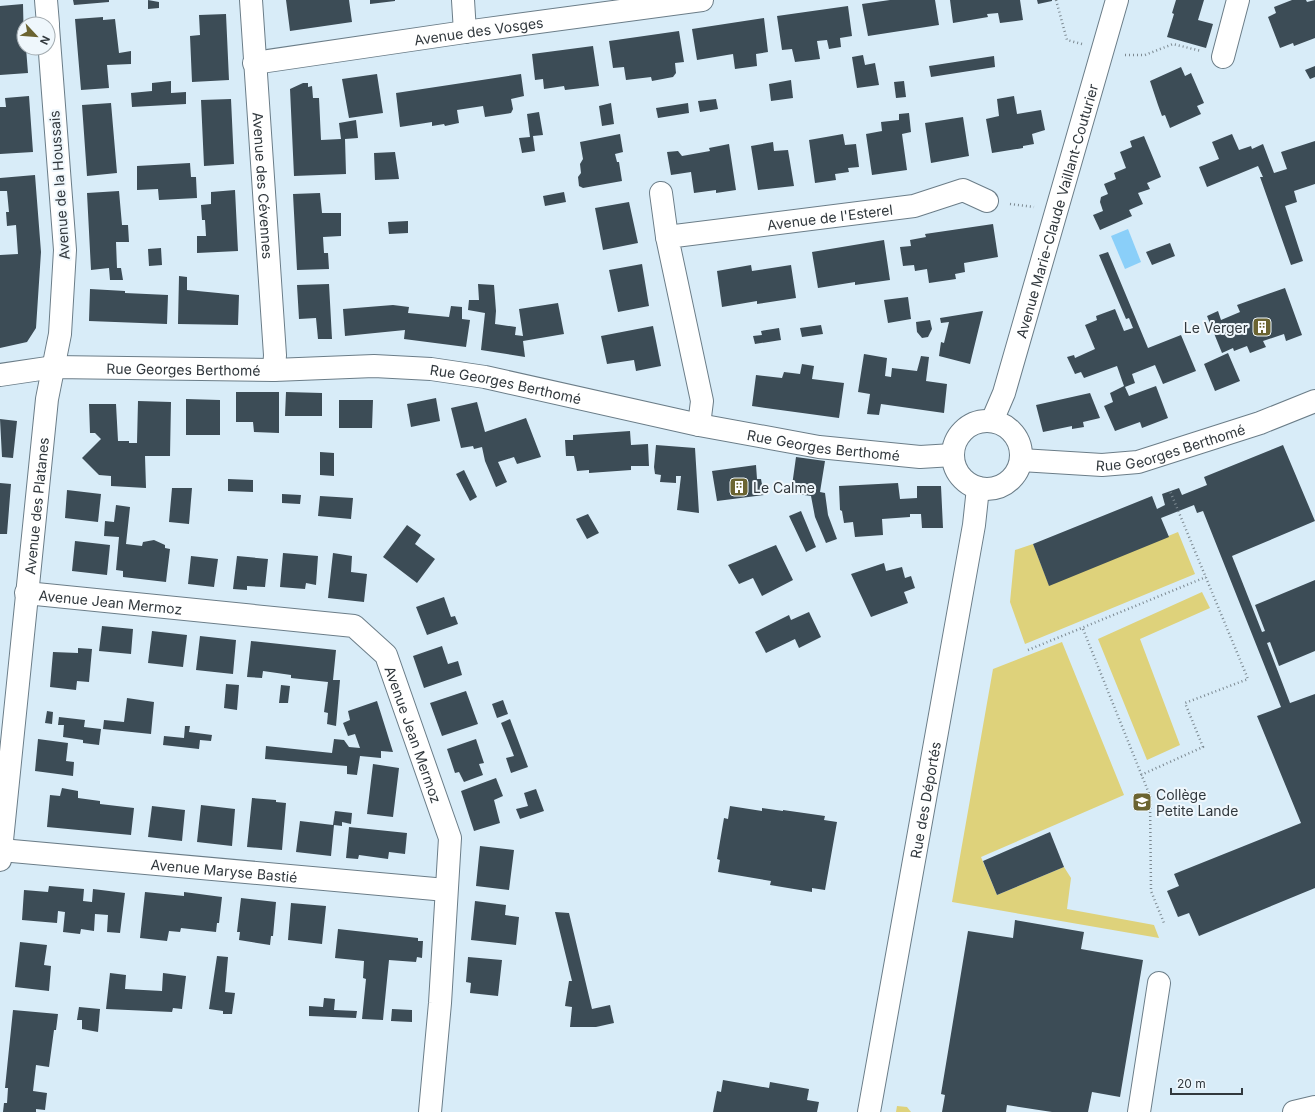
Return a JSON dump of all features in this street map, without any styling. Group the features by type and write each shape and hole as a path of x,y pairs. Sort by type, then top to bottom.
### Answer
{"street":[{"path":"46,0 47,16"},
{"name":"Avenue des Cévennes","path":"251,0 254,63 275,355 274,370"},
{"path":"463,0 465,32"},
{"name":"Avenue des Vosges","path":"254,63 676,2 702,0"},
{"name":"Avenue Marie-Claude Vaillant-Couturier","path":"992,421 1004,393 1117,0"},
{"path":"1223,57 1238,0"},
{"name":"Avenue de la Houssais","path":"50,56 65,250 60,334 54,367"},
{"name":"Avenue de l'Esterel","path":"667,237 914,206 963,190 987,201"},
{"path":"661,193 667,237 702,401 699,424"},
{"name":"Rue Georges Berthomé","path":"0,376 54,367 274,370 374,366 431,369 485,377 699,424 819,447 920,456 952,455"},
{"name":"Avenue des Platanes","path":"0,855 47,399 54,367"},
{"name":"Rue Georges Berthomé","path":"1021,460 1102,465 1138,462 1260,423 1315,401"},
{"path":"983,421 992,421 1006,426 1013,433 1018,441 1021,460 1017,471 1010,480 1000,486 990,489 978,488 968,484 959,476 954,466 952,455 954,444 966,427 983,421"},
{"name":"Rue des Déportés","path":"869,1112 970,548 978,488"},
{"name":"Avenue Jean Mermoz","path":"26,593 354,626 386,655 450,838 440,1003 430,1112"},
{"name":"Avenue Maryse Bastié","path":"0,855 446,890"},
{"path":"1139,1112 1160,983"},
{"path":"1294,1112 1315,1107"}],"path":[{"path":"1056,0 1067,40 1123,56 1146,55 1173,44 1223,57"},
{"path":"987,201 1040,207"},
{"path":"1141,774 1203,747 1186,703 1248,679 1170,491"},
{"path":"1028,650 1083,629 1206,577"},
{"path":"1083,629 1150,796 1150,891 1164,923"}],"shaded area":[{"path":"1178,532 1195,574 1025,644 1010,602 1015,550 1033,544 1049,585"},
{"path":"1202,592 1210,608 1140,639 1180,745 1147,760 1098,639"},
{"path":"1062,642 1124,795 981,857 997,895 1064,867 1071,878 1067,909 1154,925 1159,938 952,902 993,669"},
{"path":"897,1106 907,1107 911,1112 896,1112"}],"water":[{"path":"1128,229 1141,262 1125,269 1111,236"}],"building":[{"path":"73,0 109,0 109,2 74,5"},
{"path":"148,0 159,2 159,8 148,9"},
{"path":"286,0 349,0 352,22 290,31"},
{"path":"370,0 395,0 395,1 370,4"},
{"path":"890,0 935,0 939,25 868,36 862,4"},
{"path":"950,0 1020,0 1023,20 1000,23 998,13 987,14 988,17 953,23"},
{"path":"1037,0 1052,0 1052,1 1038,4"},
{"path":"1176,0 1204,0 1198,20 1213,24 1206,48 1167,37 1174,14 1172,13"},
{"path":"1292,0 1306,0 1307,2 1315,0 1315,38 1294,46 1293,43 1280,48 1268,17 1276,13 1274,7"},
{"path":"23,4 23,16 16,16 16,56 27,56 28,73 0,75 0,6"},
{"path":"848,6 852,36 840,38 841,47 829,49 827,40 817,41 820,59 795,62 792,49 782,50 777,16"},
{"path":"226,14 229,80 192,82 190,36 200,35 199,15"},
{"path":"103,17 103,20 115,19 119,53 131,51 131,64 107,65 109,88 81,90 75,19"},
{"path":"764,18 768,52 756,54 757,66 735,69 733,54 697,60 692,29"},
{"path":"679,31 684,62 675,63 676,73 673,77 652,81 651,77 626,80 624,67 613,68 609,41"},
{"path":"593,46 599,86 565,90 564,86 544,89 543,79 535,80 532,54"},
{"path":"863,55 865,65 875,63 879,85 857,88 852,57"},
{"path":"994,56 995,67 931,77 929,66"},
{"path":"1315,66 1315,77 1310,79 1305,70"},
{"path":"1181,67 1185,76 1191,73 1204,103 1197,106 1201,114 1170,128 1165,115 1162,116 1150,81"},
{"path":"377,74 383,113 349,118 342,79"},
{"path":"521,74 524,96 511,99 513,109 511,113 485,117 483,106 457,110 459,123 445,126 444,124 432,126 432,122 400,127 396,93"},
{"path":"791,80 793,98 771,101 769,84"},
{"path":"171,81 171,93 186,92 186,104 132,107 131,93 152,91 152,83"},
{"path":"904,81 906,97 896,98 894,82"},
{"path":"303,83 308,83 308,87 312,86 313,98 319,98 321,140 341,139 339,123 356,120 358,138 345,139 346,174 294,176 290,89"},
{"path":"29,96 33,152 0,154 0,107 6,107 5,98"},
{"path":"1014,96 1017,114 1041,110 1045,130 1032,134 1034,144 1023,146 1023,148 992,153 986,119 999,116 997,99"},
{"path":"231,99 234,164 204,166 201,100"},
{"path":"716,99 718,109 700,112 698,101"},
{"path":"111,103 117,173 87,176 82,105"},
{"path":"611,103 614,124 602,126 599,106"},
{"path":"688,103 689,113 658,118 656,108"},
{"path":"539,112 543,135 533,136 535,151 522,153 519,138 530,137 527,114"},
{"path":"909,113 911,132 902,134 907,170 872,175 866,134 882,131 881,122 899,120 899,114"},
{"path":"963,117 969,156 931,163 925,123"},
{"path":"620,134 623,152 615,154 617,162 619,162 622,181 583,188 579,186 578,177 581,173 580,164 583,159 580,142"},
{"path":"843,134 845,145 856,144 859,167 848,168 849,172 835,174 836,180 815,183 809,140"},
{"path":"1232,134 1239,150 1251,146 1252,149 1263,144 1274,173 1287,169 1281,152 1315,141 1315,184 1294,191 1297,202 1285,206 1303,261 1291,265 1260,177 1263,177 1258,166 1207,187 1199,167 1219,159 1212,142"},
{"path":"1144,136 1161,177 1147,183 1150,189 1138,193 1143,204 1129,210 1132,216 1100,230 1093,215 1103,211 1100,202 1101,197 1108,194 1104,184 1116,179 1114,173 1126,168 1120,152 1132,147 1130,141"},
{"path":"773,142 774,151 788,150 794,186 758,190 751,146"},
{"path":"729,144 736,190 716,193 716,190 694,193 691,172 671,175 667,152 678,151 682,156 710,151 709,148"},
{"path":"395,152 399,179 375,180 374,153"},
{"path":"190,163 191,177 196,177 197,198 159,200 158,189 137,190 137,166"},
{"path":"35,175 41,252 36,328 27,342 0,348 0,255 18,254 16,225 7,226 6,212 9,212 7,191 0,191 0,178"},
{"path":"235,190 238,251 197,253 197,236 206,236 205,220 202,220 201,205 211,204 211,192"},
{"path":"119,191 122,225 128,225 129,242 116,242 117,268 121,268 123,280 110,280 109,268 91,270 87,193"},
{"path":"564,192 566,202 545,206 543,196"},
{"path":"320,193 322,213 341,213 341,236 323,237 324,253 328,253 329,269 297,270 293,194"},
{"path":"629,202 638,243 603,250 595,208"},
{"path":"408,221 408,233 389,234 388,222"},
{"path":"993,224 998,257 964,263 965,272 955,274 956,279 929,283 927,269 915,271 914,265 903,266 900,247 911,246 910,240 926,237 925,234"},
{"path":"884,240 890,280 855,285 855,282 818,288 812,252"},
{"path":"1170,243 1175,256 1152,265 1146,252"},
{"path":"161,248 162,265 149,266 148,249"},
{"path":"1108,252 1148,348 1181,335 1196,371 1163,384 1155,365 1132,374 1135,383 1125,387 1129,396 1156,386 1168,418 1142,428 1140,422 1115,431 1104,406 1113,402 1110,393 1124,386 1117,366 1084,378 1081,372 1075,374 1067,357 1074,355 1075,358 1095,349 1085,325 1097,320 1096,316 1115,309 1124,331 1133,328 1129,318 1126,319 1099,255"},
{"path":"642,264 649,306 618,312 609,270"},
{"path":"751,265 752,271 791,265 796,298 757,304 757,301 722,307 717,271"},
{"path":"179,276 187,277 187,290 239,295 238,325 178,324"},
{"path":"329,284 332,339 318,339 316,318 299,319 297,285"},
{"path":"478,284 494,285 496,311 495,324 516,327 515,335 523,336 519,309 558,303 564,334 523,341 525,357 481,350 485,313 468,310 469,300 479,300"},
{"name":"Le Verger","path":"1285,288 1302,335 1286,341 1284,334 1263,341 1266,347 1250,353 1247,346 1234,351 1233,348 1222,353 1207,316 1218,311 1221,320 1240,312 1237,305"},
{"path":"90,289 125,291 125,293 168,295 167,324 89,321"},
{"path":"908,297 911,319 888,323 884,300"},
{"path":"393,305 409,307 408,313 449,317 451,306 462,307 462,319 470,320 466,347 404,339 405,330 345,336 343,309"},
{"path":"983,311 970,364 939,356 941,342 944,343 949,322 941,323 940,318"},
{"path":"930,320 932,329 928,337 922,338 917,332 916,322"},
{"path":"821,325 823,334 802,337 800,328"},
{"path":"653,326 661,366 636,371 634,360 607,364 601,336"},
{"path":"779,328 781,340 755,344 753,336 762,335 761,331"},
{"path":"1228,353 1240,381 1215,391 1204,364"},
{"path":"864,354 887,358 885,376 891,377 892,368 917,371 921,356 929,357 926,381 947,384 944,413 881,404 879,415 867,414 870,394 858,392"},
{"path":"802,364 814,366 812,379 844,383 839,418 752,406 756,375 782,378 784,372 800,374"},
{"path":"236,392 279,392 279,433 254,432 253,422 236,422"},
{"path":"286,392 322,393 322,416 285,416"},
{"path":"1090,393 1100,418 1083,422 1084,427 1072,429 1072,426 1043,432 1036,405"},
{"path":"436,398 440,421 411,427 407,404"},
{"path":"186,399 220,400 220,435 186,435"},
{"path":"339,400 373,400 372,428 339,428"},
{"path":"138,401 171,402 170,456 145,456 146,488 111,486 111,476 99,475 82,458 101,439 95,433 90,433 89,404 116,404 118,441 137,443"},
{"path":"477,402 485,432 526,418 541,457 517,464 514,457 498,462 507,482 496,487 485,461 482,447 474,449 473,446 461,448 451,408"},
{"path":"0,419 17,421 13,458 2,457"},
{"path":"630,431 631,445 648,444 649,466 631,466 631,470 589,473 589,470 577,471 574,456 566,456 565,440 573,440 573,435"},
{"path":"656,445 695,448 699,513 677,510 681,476 676,476 676,483 660,482 661,475 655,474 654,467"},
{"path":"1283,445 1315,521 1232,556 1262,632 1265,631 1255,605 1315,580 1315,651 1279,666 1270,642 1267,643 1290,703 1315,694 1315,888 1199,936 1189,913 1178,917 1167,891 1179,886 1174,874 1301,823 1257,716 1281,707 1203,511 1197,513 1194,505 1161,518 1169,537 1049,586 1033,544 1152,496 1157,509 1165,505 1162,494 1179,488 1182,495 1207,485 1204,477"},
{"path":"320,452 334,453 334,476 320,475"},
{"path":"796,457 825,461 820,492 825,493 828,515 837,539 826,543 815,517 811,496 791,493"},
{"name":"Le Calme","path":"756,465 757,479 761,479 764,495 717,501 712,471"},
{"path":"464,470 477,497 470,501 456,474"},
{"path":"228,479 253,480 253,492 228,491"},
{"path":"0,483 11,484 7,534 0,534"},
{"path":"898,483 900,499 917,498 917,486 941,486 943,528 922,528 921,514 910,514 910,517 882,519 883,535 855,537 853,522 844,523 842,511 840,510 839,486"},
{"path":"172,488 192,488 189,524 169,522"},
{"path":"67,490 101,494 98,522 65,518"},
{"path":"282,494 301,495 300,504 282,503"},
{"path":"320,496 353,498 351,519 318,516"},
{"path":"116,505 130,507 126,544 142,546 143,542 154,540 165,545 165,548 170,549 166,582 123,577 123,571 116,570 119,537 104,536 105,521 114,522"},
{"path":"801,511 816,547 806,552 789,516"},
{"path":"588,514 599,533 587,539 576,519"},
{"path":"407,525 421,535 415,544 435,559 417,583 383,557"},
{"path":"75,541 110,545 107,575 72,571"},
{"path":"776,545 793,580 762,596 753,578 739,584 728,565"},
{"path":"283,553 318,556 316,585 306,583 305,589 280,587"},
{"path":"333,553 352,556 351,572 367,574 364,602 328,598"},
{"path":"191,556 218,559 214,587 188,584"},
{"path":"237,556 268,559 265,587 247,586 247,590 233,589"},
{"path":"884,563 886,571 902,567 905,578 911,576 915,588 904,592 908,603 871,617 851,574"},
{"path":"444,597 451,617 455,616 458,624 427,635 416,607"},
{"path":"809,612 821,637 799,648 795,639 766,653 755,632 789,615 791,620"},
{"path":"102,626 133,629 131,654 99,651"},
{"path":"152,631 187,635 183,667 148,663"},
{"path":"200,636 236,640 233,674 196,670"},
{"path":"251,641 336,650 333,680 340,680 336,726 327,724 328,713 324,712 328,682 291,678 291,675 263,671 262,678 247,677"},
{"path":"442,646 448,664 458,661 462,675 424,688 413,656"},
{"path":"78,648 92,649 89,682 77,681 76,690 50,687 53,652 78,653"},
{"path":"226,684 239,685 237,710 224,708"},
{"path":"281,685 290,686 288,703 279,703"},
{"path":"466,691 478,724 442,736 430,703"},
{"path":"127,698 154,702 151,734 103,729 104,720 124,722"},
{"path":"503,700 508,714 497,718 492,704"},
{"path":"377,701 393,752 381,751 381,758 360,756 357,775 347,774 347,766 265,759 266,746 332,753 334,739 344,740 349,747 360,748 355,734 348,736 343,723 350,720 348,711"},
{"path":"47,711 53,712 52,724 45,723"},
{"path":"59,717 85,720 84,727 101,729 99,745 83,743 83,740 63,737 64,725 58,725"},
{"path":"510,719 528,767 511,773 506,758 514,756 501,723"},
{"path":"185,726 190,726 189,732 212,735 211,741 200,740 199,749 163,745 164,736 184,738"},
{"path":"38,739 68,743 66,761 74,762 73,776 35,771"},
{"path":"476,739 484,763 479,764 483,775 464,782 459,772 455,773 447,749"},
{"path":"373,764 399,768 393,817 367,814"},
{"path":"496,778 503,796 494,800 500,823 474,831 461,791"},
{"path":"62,788 78,791 78,798 100,801 100,804 134,808 131,835 47,827 50,795 60,796"},
{"path":"536,789 544,811 520,819 516,809 528,806 524,793"},
{"path":"252,798 276,800 276,802 286,803 282,850 247,847"},
{"path":"201,805 235,809 232,846 197,842"},
{"path":"152,806 185,810 182,841 148,837"},
{"path":"730,806 762,811 762,808 825,816 824,820 837,822 825,890 812,888 812,892 770,885 771,881 718,872 720,860 717,859 724,818 728,819"},
{"path":"335,811 352,813 351,824 342,822 342,826 334,825 331,856 296,852 300,821 333,825"},
{"path":"349,827 407,833 405,854 389,852 388,859 359,855 358,859 346,858"},
{"path":"1050,832 1064,867 997,895 983,861"},
{"path":"480,846 514,850 509,890 476,886"},
{"path":"49,886 84,889 83,901 92,902 93,889 125,893 120,933 107,932 108,915 95,914 94,931 81,929 80,934 63,932 65,912 58,911 57,923 22,920 24,890 48,892"},
{"path":"145,892 184,896 184,892 222,897 219,923 217,923 216,932 181,928 180,932 169,931 167,941 140,938"},
{"path":"241,898 276,902 273,936 271,936 270,945 239,940 240,932 237,932"},
{"path":"475,901 506,905 505,915 519,917 516,945 471,940"},
{"path":"291,903 326,906 322,944 288,940"},
{"path":"555,912 569,913 592,1009 610,1005 614,1023 596,1027 570,1027 572,1007 565,1006 569,981 572,981"},
{"path":"1015,920 1084,932 1081,949 1143,960 1120,1097 1092,1092 1088,1112 1052,1112 1007,1105 1006,1112 942,1112 945,1095 941,1094 968,931 1013,938"},
{"path":"338,929 418,938 418,941 423,941 422,958 417,957 416,962 389,960 383,1020 362,1019 366,979 363,978 364,961 335,958"},
{"path":"20,942 47,945 44,965 51,966 49,991 15,987"},
{"path":"217,956 228,957 225,992 235,993 232,1014 223,1014 223,1011 209,1009"},
{"path":"468,957 502,960 498,996 470,993 471,983 466,982"},
{"path":"110,973 126,975 125,989 162,991 163,973 186,976 182,1009 173,1008 172,1012 106,1009"},
{"path":"324,998 335,999 334,1010 357,1011 356,1018 309,1016 309,1006 323,1007"},
{"path":"79,1007 100,1009 98,1032 82,1029 82,1020 77,1020"},
{"path":"392,1009 412,1010 412,1022 391,1021"},
{"path":"13,1010 58,1014 56,1030 54,1030 49,1067 36,1065 33,1091 47,1093 45,1110 36,1109 36,1112 3,1112 4,1103 7,1103 8,1088 5,1088"},
{"path":"723,1080 769,1088 770,1082 809,1089 807,1100 819,1102 817,1112 713,1112 717,1091 721,1092"}],"place":[{"name":"Le Verger","path":"1262,327"},
{"name":"Le Calme","path":"739,487"},
{"name":"Collège Petite Lande","path":"1142,802"}]}
